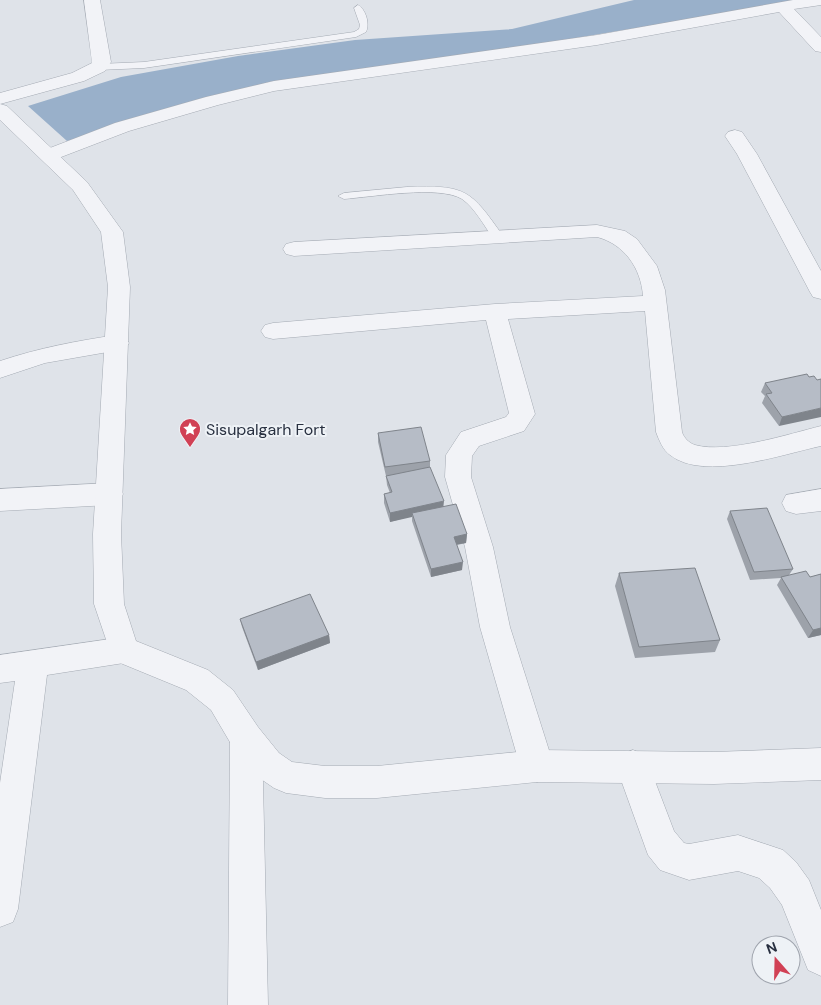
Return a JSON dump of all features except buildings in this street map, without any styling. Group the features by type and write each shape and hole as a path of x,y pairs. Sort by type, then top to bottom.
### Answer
{"street":[{"path":"0,99 78,77 99,67 102,62 92,0"},
{"path":"45,152 212,101 274,86 588,42 820,0"},
{"path":"783,7 821,47"},
{"path":"0,110 80,186 112,232 119,287 107,534 109,604 124,650"},
{"path":"735,136 819,282"},
{"path":"294,249 597,231 617,236 629,244 646,266 654,290 669,432 672,442 683,451 705,456 732,455 821,436"},
{"path":"273,331 495,312 655,303"},
{"path":"495,312 522,414 515,424 470,439 459,455 458,477 478,547 495,628 537,766"},
{"path":"0,370 62,350 117,343"},
{"path":"0,500 109,494"},
{"path":"0,668 33,665 124,650 197,680 222,700 246,738 267,764 286,776 325,782 378,782 537,766 714,768 821,764"},
{"path":"0,909 33,665"},
{"path":"246,738 248,1005"},
{"path":"633,766 661,843 673,857 689,862 738,853 770,863 796,893 821,957"}],"lane":[{"path":"99,67 144,65 356,34 363,30 364,25 358,8"},
{"path":"344,196 434,189 450,191 465,197 497,236"}],"water":[{"path":"634,0 805,0 503,50 269,82 67,141 28,106 121,77 238,56 355,40 512,29"}],"place":[{"name":"Sisupalgarh Fort","path":"190,448"}]}
